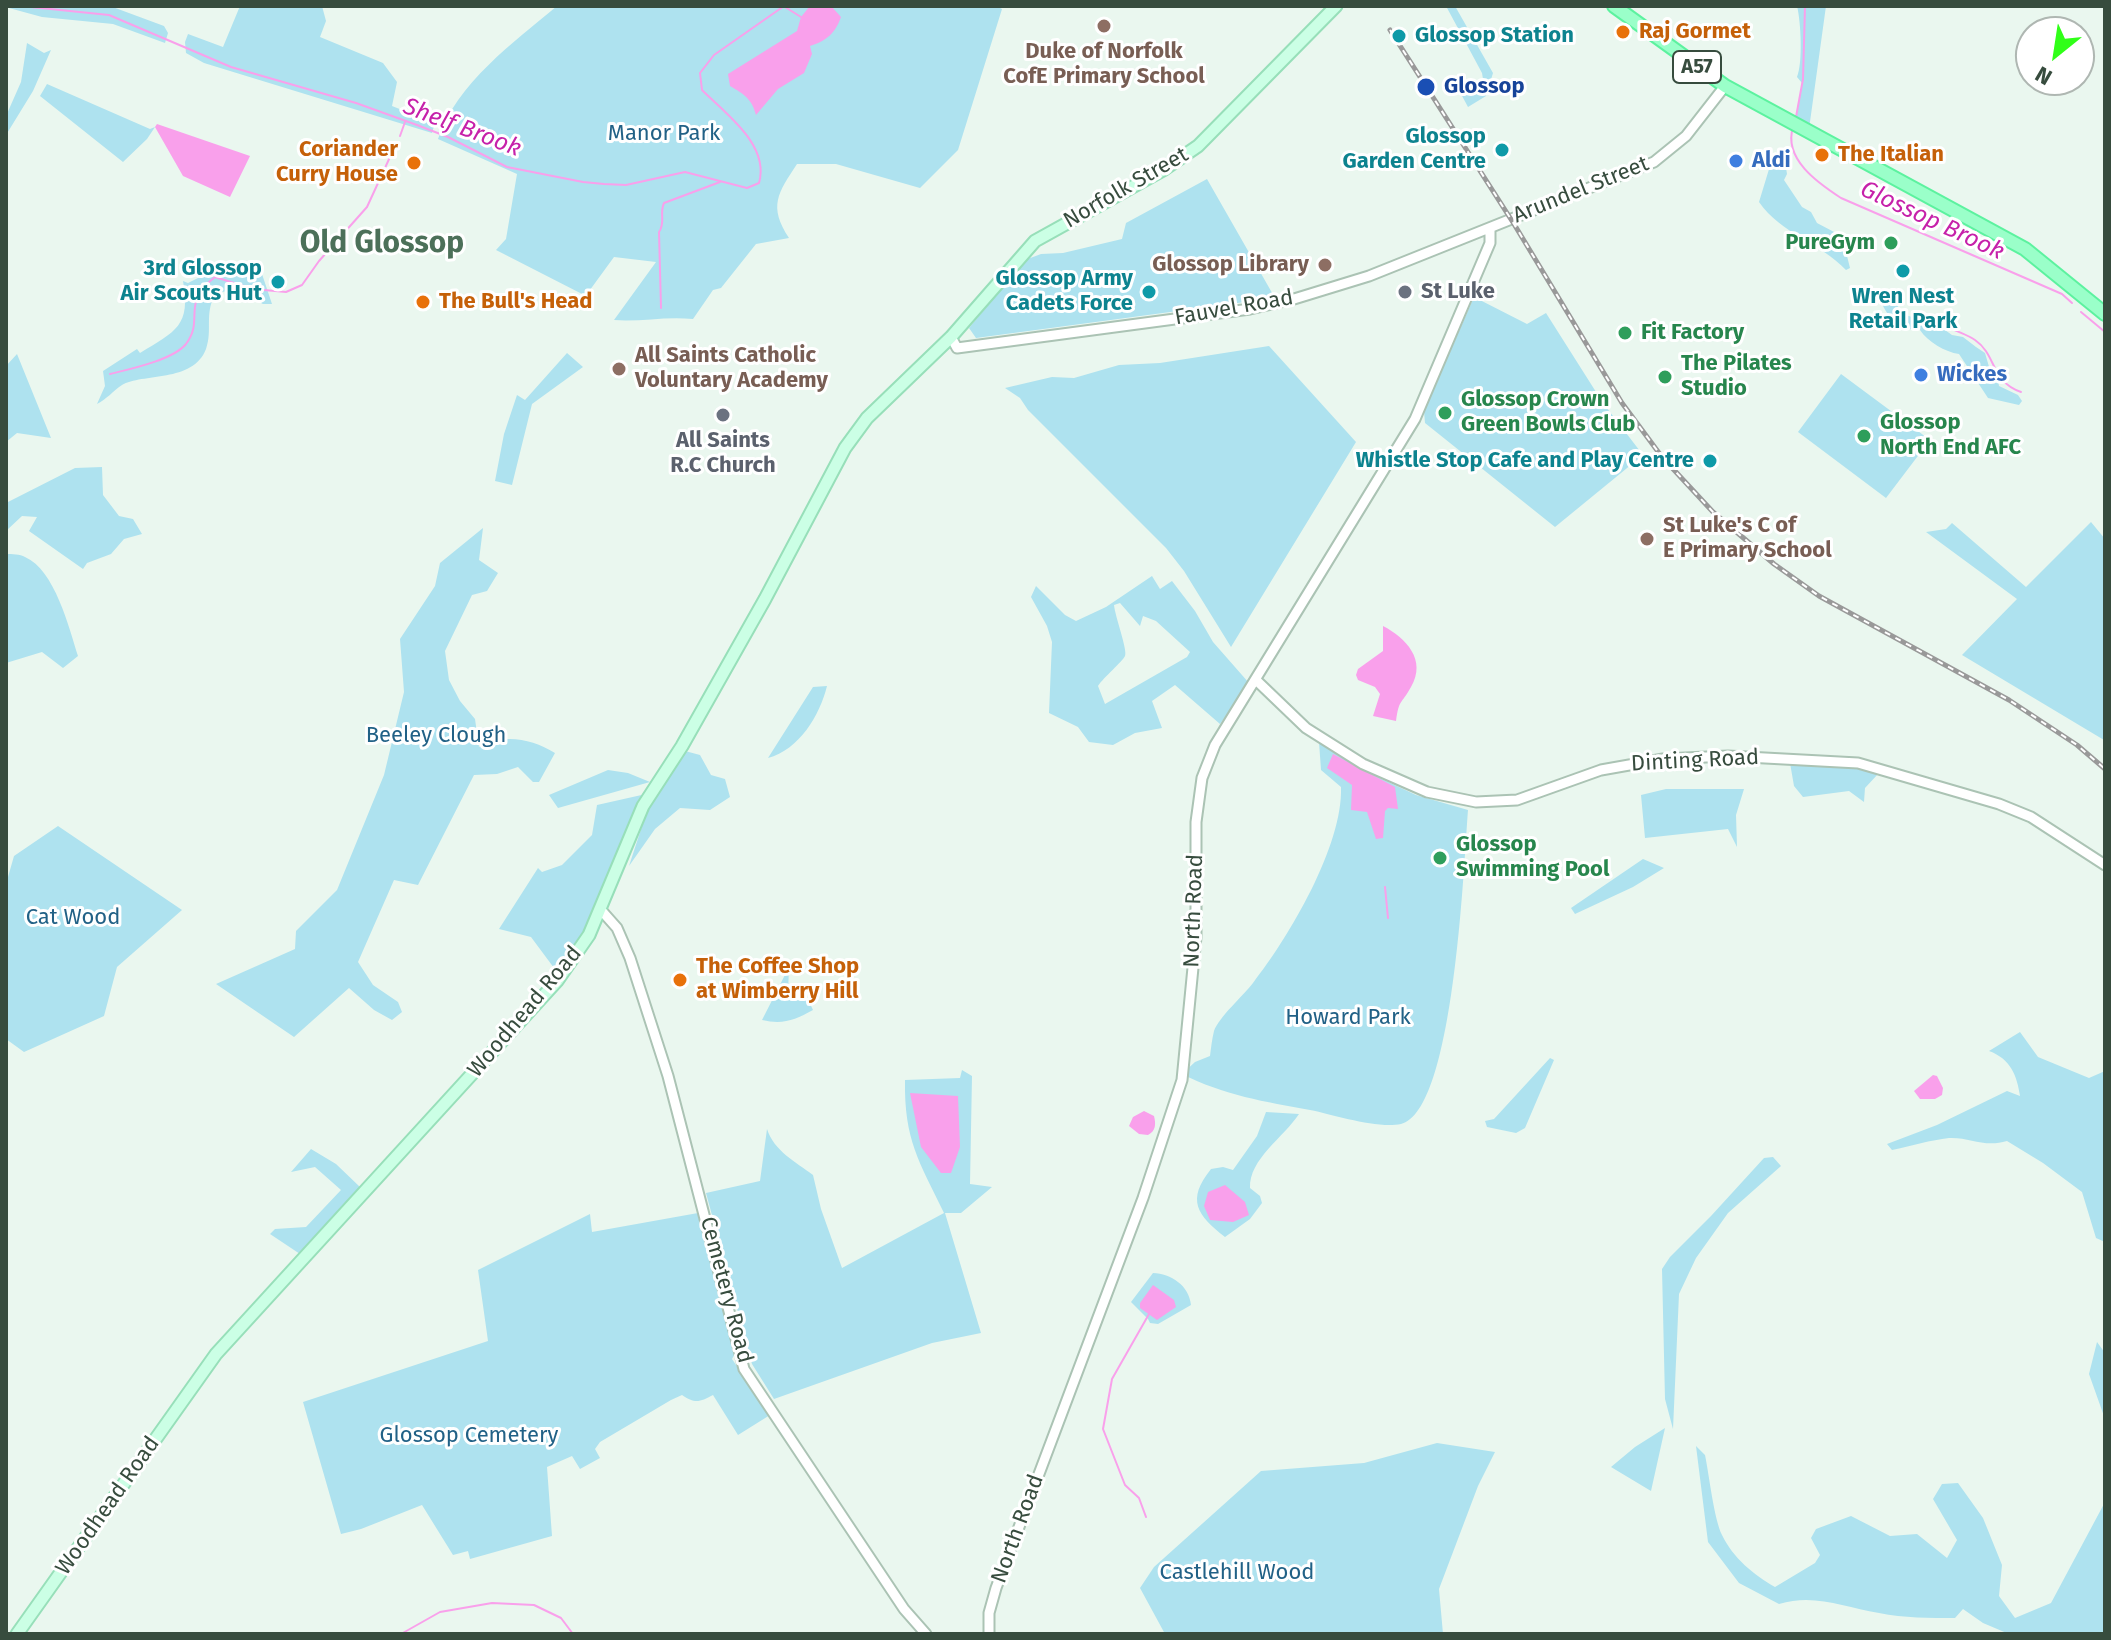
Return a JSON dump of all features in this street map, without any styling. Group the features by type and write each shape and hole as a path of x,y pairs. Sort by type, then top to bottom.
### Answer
{"main road":[{"name":"Norfolk Street","path":"954,342 1035,241 1163,170 1198,146 1336,6"},
{"name":"A57","path":"1614,6 1725,86 2010,241 2105,314"},
{"name":"Woodhead Road","path":"17,1634 216,1354 557,981 589,935 643,806 682,746 765,599 845,448 867,418 954,342"}],"street":[{"name":"Arundel Street","path":"1501,223 1654,162 1686,136 1725,86"},
{"name":"Fauvel Road","path":"954,342 1250,309 1369,276 1501,223"},
{"name":"North Road","path":"989,1634 989,1613 996,1588 1147,1187 1182,1080 1196,937 1196,822 1202,778 1215,745 1415,419 1490,243 1490,228"},
{"name":"Dinting Road","path":"1256,680 1306,728 1363,764 1427,792 1476,802 1517,800 1601,770 1663,759 1739,756 1858,763 2031,817 2105,865"},
{"name":"Cemetery Road","path":"601,910 617,928 630,958 668,1076 744,1369 904,1609 926,1634"}],"green space":[{"path":"110,6 164,26 168,33 165,43 113,24 42,17 9,8"},
{"path":"240,6 322,6 326,21 320,37 383,63 397,82 392,106 435,123 432,133 204,63 186,53 188,34 223,47"},
{"name":"Manor Park","path":"557,6 996,6 1002,9 958,150 920,188 836,164 797,164 785,183 777,208 789,238 756,244 721,288 713,290 693,319 614,320 656,262 614,257 584,295 496,250 506,239 517,174 438,139 458,100 472,82"},
{"path":"1446,6 1455,6 1493,73 1486,96 1468,107 1461,94 1478,89 1483,79 1482,73"},
{"path":"1797,6 1826,6 1809,129 1795,121 1802,83 1797,77 1801,42"},
{"path":"27,43 44,53 51,50 33,91 6,135 6,116 21,82"},
{"path":"47,84 150,129 155,127 123,162 40,96"},
{"path":"1777,152 1784,155 1787,174 1784,180 1817,223 1836,233 1844,244 1850,268 1846,270 1825,252 1778,222 1759,202 1773,156"},
{"path":"1207,179 1275,298 976,338 969,328 1025,260 1041,254 1063,253 1122,239 1126,223"},
{"path":"206,266 261,271 272,304 263,304 234,289 215,294 210,309 208,342 199,360 179,372 131,381 97,404 105,386 103,371 137,349 140,353 178,326 185,308 183,281 188,283 200,277"},
{"path":"1474,297 1527,324 1546,313 1603,403 1643,455 1555,527 1425,423 1424,411"},
{"path":"1881,301 1895,303 1905,315 1935,323 1952,335 1963,337 1985,353 1992,377 1998,380 1999,386 2018,395 2022,401 2019,405 1988,398 1959,354 1937,346 1920,330 1896,322"},
{"path":"1269,346 1356,442 1231,647 1184,571 1166,548 1028,410 1020,398 1005,388 1052,377 1074,378 1119,365 1160,363"},
{"path":"567,353 583,367 532,404 512,485 495,481 504,434 517,395 525,400"},
{"path":"17,354 51,438 17,433 6,442 6,366"},
{"name":"Glossop North End AFC","path":"1841,374 1930,440 1886,498 1798,432"},
{"path":"102,467 103,495 119,516 133,519 142,534 124,539 111,554 87,563 83,569 29,531 37,517 22,516 6,531 6,503 75,468"},
{"path":"2091,522 2105,539 2104,740 1962,655 2017,599 1926,532 1946,529 1952,523 2026,587"},
{"name":"Beeley Clough","path":"483,528 479,560 498,573 487,591 472,595 445,651 449,680 460,701 475,719 479,747 508,739 537,744 555,753 539,782 533,782 518,767 497,774 474,775 418,885 394,880 358,962 373,985 398,1002 402,1012 392,1020 374,1010 349,988 294,1037 216,984 295,949 296,931 337,890 384,775 404,692 400,639 435,586 440,563"},
{"path":"6,554 21,555 36,564 53,587 78,656 63,668 42,652 6,663"},
{"path":"1152,576 1160,589 1172,581 1213,642 1249,683 1220,724 1175,685 1152,701 1162,728 1135,733 1113,745 1089,742 1078,727 1049,713 1052,642 1031,597 1036,586 1065,615 1076,621 1106,607","holes":["1120,603 1140,626 1143,616 1156,621 1190,652 1187,657 1105,704 1098,686 1125,656 1114,605"]},
{"path":"827,686 806,730 789,747 768,758 813,687"},
{"name":"Howard Park","path":"1319,742 1369,773 1416,795 1468,810 1459,928 1445,1033 1434,1077 1419,1109 1401,1124 1368,1123 1261,1101 1229,1093 1182,1074 1195,1062 1210,1056 1217,1025 1267,964 1297,916 1324,863 1339,810 1341,787 1321,770"},
{"path":"685,751 700,755 711,775 725,779 730,797 710,810 680,808 655,829 629,866 647,811"},
{"path":"1790,763 1856,768 1878,774 1865,788 1864,802 1849,791 1803,797 1794,786"},
{"path":"608,770 628,773 650,782 558,808 549,795"},
{"path":"1666,789 1744,789 1736,815 1737,847 1728,829 1645,838 1641,795"},
{"path":"646,794 596,909 557,972 531,937 499,929 538,868 542,872 562,865 592,835 597,805"},
{"name":"Cat Wood","path":"58,826 182,910 117,967 104,1016 24,1052 6,1039 6,884 14,856"},
{"path":"1643,859 1664,868 1633,887 1575,914 1571,908"},
{"path":"789,967 788,994 806,995 813,1010 789,1021 762,1020"},
{"path":"2020,1032 2038,1057 2089,1078 2105,1071 2105,1242 2096,1238 2082,1192 2007,1141 1991,1143 1949,1138 1892,1150 1887,1144 1937,1125 2007,1091 2020,1096 2008,1063 1989,1051"},
{"path":"1550,1058 1554,1060 1525,1128 1516,1133 1487,1127 1485,1121 1494,1119"},
{"path":"962,1070 972,1076 970,1184 992,1187 961,1213 945,1213 981,1333 932,1343 774,1399 752,1364 706,1193 760,1181 767,1129 780,1150 813,1175 821,1209 842,1268 944,1213 920,1164 910,1135 905,1080 960,1078"},
{"path":"1266,1112 1299,1114 1255,1167 1250,1188 1260,1196 1262,1203 1250,1219 1225,1237 1202,1214 1197,1198 1199,1190 1211,1169 1223,1167 1233,1170 1257,1136"},
{"path":"311,1149 336,1164 360,1187 300,1254 270,1234 275,1229 306,1227 341,1190 315,1167 291,1172"},
{"path":"1773,1157 1781,1166 1728,1213 1696,1258 1679,1294 1673,1429 1665,1399 1662,1269 1764,1158"},
{"name":"Glossop Cemetery","path":"698,1213 737,1350 732,1359 770,1415 738,1435 713,1395 698,1401 682,1395 671,1400 600,1442 595,1449 600,1458 580,1469 572,1456 547,1467 552,1536 470,1559 468,1551 453,1555 422,1505 341,1534 303,1402 488,1341 478,1270 590,1214 592,1232"},
{"path":"1153,1273 1166,1276 1183,1286 1191,1305 1158,1324 1150,1323 1131,1302"},
{"path":"2097,1342 2105,1353 2105,1419 2089,1374"},
{"path":"1665,1428 1651,1491 1611,1467 1635,1447"},
{"name":"Castlehill Wood","path":"1437,1443 1495,1452 1478,1486 1439,1589 1443,1634 1165,1634 1140,1588 1154,1567 1261,1471 1364,1463"},
{"path":"1696,1446 1705,1455 1722,1535 1745,1565 1775,1587 1815,1563 1820,1555 1811,1538 1816,1529 1851,1516 1890,1536 1917,1534 1947,1558 1957,1540 1933,1499 1942,1484 1958,1483 1983,1518 2002,1565 1999,1596 2015,1618 2051,1603 2105,1502 2105,1634 2009,1634 1983,1623 1963,1609 1955,1618 1927,1618 1888,1615 1817,1600 1779,1604 1739,1583 1708,1542"}],"shaded area":[{"path":"810,6 831,6 841,17 839,23 829,36 810,46 812,54 804,73 778,89 756,115 747,98 730,86 728,74 797,31 801,17"},
{"path":"157,124 250,156 230,197 183,176 155,127"},
{"path":"1383,626 1406,643 1417,668 1411,687 1399,705 1396,721 1373,716 1380,694 1375,687 1358,680 1356,675 1358,669 1383,651"},
{"path":"1333,754 1395,787 1398,809 1388,808 1385,811 1383,838 1376,839 1367,812 1351,810 1352,785 1327,768"},
{"path":"1933,1075 1937,1076 1943,1088 1942,1095 1935,1099 1920,1099 1914,1091"},
{"path":"910,1093 958,1096 960,1147 951,1173 941,1173 921,1147"},
{"path":"1144,1111 1155,1119 1154,1129 1148,1135 1139,1134 1129,1126 1133,1117"},
{"path":"1225,1185 1245,1202 1249,1215 1233,1222 1210,1220 1204,1206 1208,1192"},
{"path":"1153,1285 1174,1300 1176,1307 1157,1320 1140,1308 1140,1303"}],"waterway":[{"name":"Shelf Brook","path":"21,6 109,15 231,67 356,103 417,125 507,167 583,182 626,185 685,172 747,188 759,183 761,169 758,156 744,131 702,90 700,73 714,55 784,6"},
{"name":"Glossop Brook","path":"1796,117 1803,79 1805,6"},
{"path":"785,7 801,17"},
{"path":"400,136 405,122"},
{"name":"Glossop Brook","path":"1793,127 1791,139 1798,160 1822,185 1841,198 2062,294 2072,303"},
{"path":"110,374 139,367 180,350 194,327 198,295 215,277 253,289 286,292 302,285 367,207 390,157"},
{"path":"661,308 659,232 664,203 720,182"},
{"name":"Glossop Brook","path":"2081,312 2105,332"},
{"path":"1921,318 1975,340 2004,381 2021,392"},
{"path":"1385,887 1388,918"},
{"path":"1146,1517 1139,1498 1125,1485 1103,1429 1112,1379 1149,1314"},
{"path":"401,1634 440,1612 492,1603 534,1605 561,1618 573,1634"}],"railway":[{"path":"1390,30 1514,224 1622,403 1662,457 1713,512 1774,564 1819,596 2009,700 2077,745 2105,769"}],"place":[{"name":"Duke of Norfolk CofE Primary School","path":"1104,26"},
{"name":"Raj Gormet","path":"1623,32"},
{"name":"Glossop Station","path":"1399,36"},
{"name":"Glossop","path":"1426,87"},
{"name":"Glossop Garden Centre","path":"1502,150"},
{"name":"The Italian","path":"1822,155"},
{"name":"Aldi","path":"1736,161"},
{"name":"Coriander Curry House","path":"414,163"},
{"name":"PureGym","path":"1891,243"},
{"name":"Glossop Library","path":"1325,265"},
{"name":"Wren Nest Retail Park","path":"1903,271"},
{"name":"3rd Glossop Air Scouts Hut","path":"278,282"},
{"name":"Glossop Army Cadets Force","path":"1149,292"},
{"name":"St Luke","path":"1405,292"},
{"name":"The Bull's Head","path":"423,302"},
{"name":"Fit Factory","path":"1625,333"},
{"name":"All Saints Catholic Voluntary Academy","path":"619,369"},
{"name":"Wickes","path":"1921,375"},
{"name":"The Pilates Studio","path":"1665,377"},
{"name":"Glossop Crown Green Bowls Club","path":"1445,413"},
{"name":"All Saints R.C Church","path":"723,415"},
{"name":"Glossop North End AFC","path":"1864,436"},
{"name":"Whistle Stop Cafe and Play Centre","path":"1710,461"},
{"name":"St Luke's C of E Primary School","path":"1647,539"},
{"name":"Glossop Swimming Pool","path":"1440,858"},
{"name":"The Coffee Shop at Wimberry Hill","path":"680,980"}],"district":[{"name":"Old Glossop","path":"382,244"}]}
